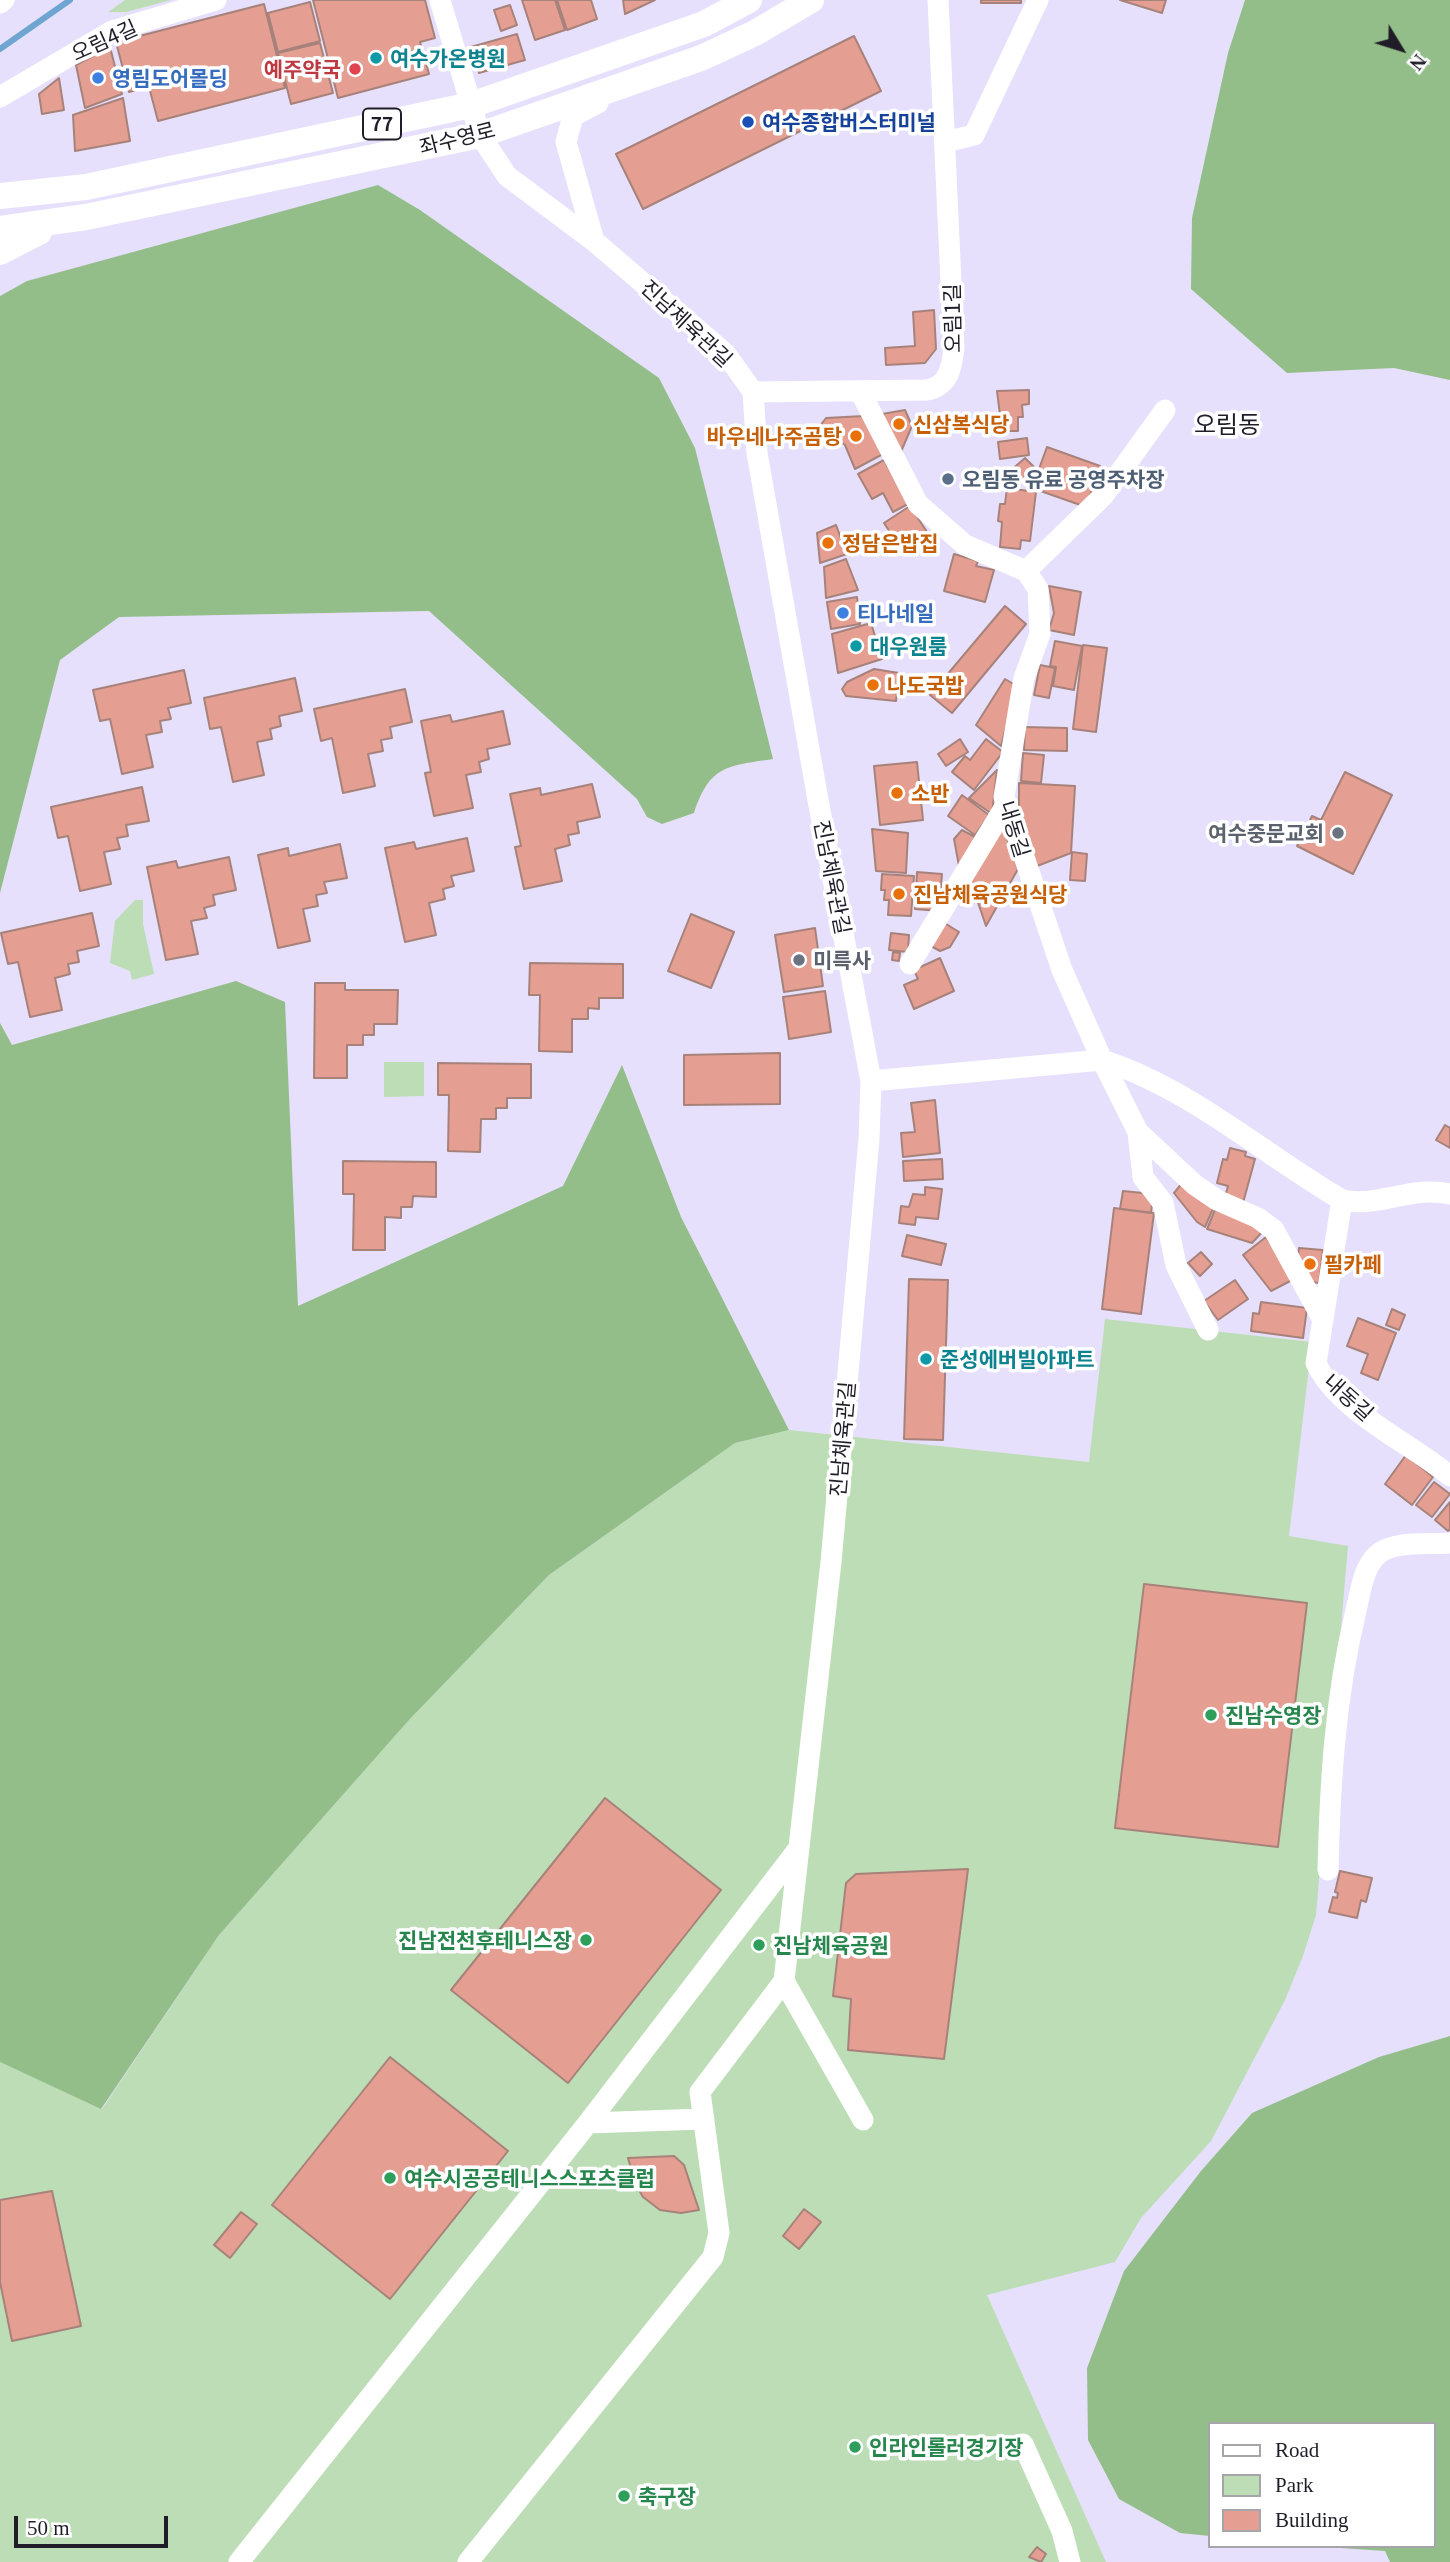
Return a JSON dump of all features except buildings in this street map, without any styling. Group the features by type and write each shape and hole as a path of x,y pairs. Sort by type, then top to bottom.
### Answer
{"main road":[{"name":"좌수영로","path":"0,196 86,187 471,105 704,24 749,0"},
{"name":"좌수영로","path":"0,229 61,221 480,135 701,58 755,33 811,0"},
{"path":"0,252 61,221"}],"street":[{"name":"오림4길","path":"0,97 112,31 216,0"},
{"name":"진남체육관길","path":"439,0 480,135 507,176 594,241 726,354 753,392 760,467 818,800 871,1081 869,1139 831,1562 784,1981"},
{"name":"오림1길","path":"753,392 927,390 936,388 949,375 954,347 938,0"},
{"path":"945,142 974,135 1038,0"},
{"path":"594,241 566,142 573,116 701,58"},
{"path":"860,391 918,504 965,545 1026,571 1103,496 1165,410"},
{"name":"내동길","path":"1026,571 1038,589 1041,623 1024,677 1003,786 1006,804 1062,970 1138,1132"},
{"path":"910,964 1006,804"},
{"path":"871,1081 1102,1060 1128,1069 1165,1088 1342,1200 1354,1203 1421,1193 1450,1194"},
{"path":"1138,1132 1206,1193 1267,1223 1323,1320"},
{"path":"1138,1132 1143,1177 1163,1203 1176,1265 1208,1331"},
{"name":"내동길","path":"1342,1200 1316,1363 1326,1380 1355,1407 1450,1476"},
{"path":"1328,1870 1331,1779 1339,1687 1363,1581 1372,1561 1387,1550 1450,1543"},
{"path":"239,2562 588,2123 801,1846"},
{"path":"468,2562 713,2257 719,2233 700,2092 784,1981 863,2120"},
{"path":"588,2123 704,2119"},
{"path":"1023,2444 1062,2531 1070,2562"}],"green space":[{"path":"125,0 171,0 126,12 108,12"},
{"path":"1245,0 1450,0 1450,380 1394,368 1287,373 1191,289 1192,218 1228,53"},
{"path":"378,185 420,210 659,378 695,448 773,759 722,771 707,785 694,813 662,824 647,817 637,799 429,611 119,617 60,660 0,893 0,296 27,281"},
{"path":"135,900 143,900 143,924 154,974 132,980 130,971 110,963 115,921"},
{"path":"236,981 285,1002 298,1306 563,1186 622,1065 681,1217 789,1430 735,1443 549,1575 409,1720 219,1935 101,2109 0,2062 0,1023 12,1045"},
{"path":"384,1062 424,1062 424,1096 384,1097"},
{"name":"진남체육공원","path":"1105,1319 1312,1342 1289,1536 1348,1546 1316,1915 1285,2000 1211,2141 1141,2218 1115,2262 987,2295 1106,2562 0,2562 0,2062 102,2109 219,1935 409,1720 549,1575 735,1443 789,1430 1089,1462"},
{"path":"1450,2036 1450,2562 1390,2562 1385,2551 1341,2548 1436,2548 1436,2422 1208,2422 1208,2536 1180,2533 1119,2499 1088,2440 1087,2368 1124,2271 1201,2171 1252,2113 1379,2057"}],"waterway":[{"path":"0,49 70,0"}],"place":[{"name":"여수가온병원","path":"376,58"},
{"name":"예주약국","path":"355,69"},
{"name":"영림도어몰딩","path":"98,78"},
{"name":"여수종합버스터미널","path":"748,122"},
{"name":"신삼복식당","path":"899,424"},
{"name":"바우네나주곰탕","path":"856,436"},
{"name":"오림동 유료 공영주차장","path":"948,479"},
{"name":"정담은밥집","path":"828,543"},
{"name":"티나네일","path":"843,613"},
{"name":"대우원룸","path":"856,646"},
{"name":"나도국밥","path":"873,685"},
{"name":"소반","path":"897,793"},
{"name":"여수중문교회","path":"1338,833"},
{"name":"진남체육공원식당","path":"899,894"},
{"name":"미륵사","path":"799,960"},
{"name":"필카페","path":"1310,1264"},
{"name":"준성에버빌아파트","path":"926,1359"},
{"name":"진남수영장","path":"1211,1715"},
{"name":"진남전천후테니스장","path":"586,1940"},
{"name":"진남체육공원","path":"759,1945"},
{"name":"여수시공공테니스스포츠클럽","path":"390,2178"},
{"name":"인라인롤러경기장","path":"855,2447"},
{"name":"축구장","path":"624,2496"}],"district":[{"name":"오림동","path":"1227,424"}]}
